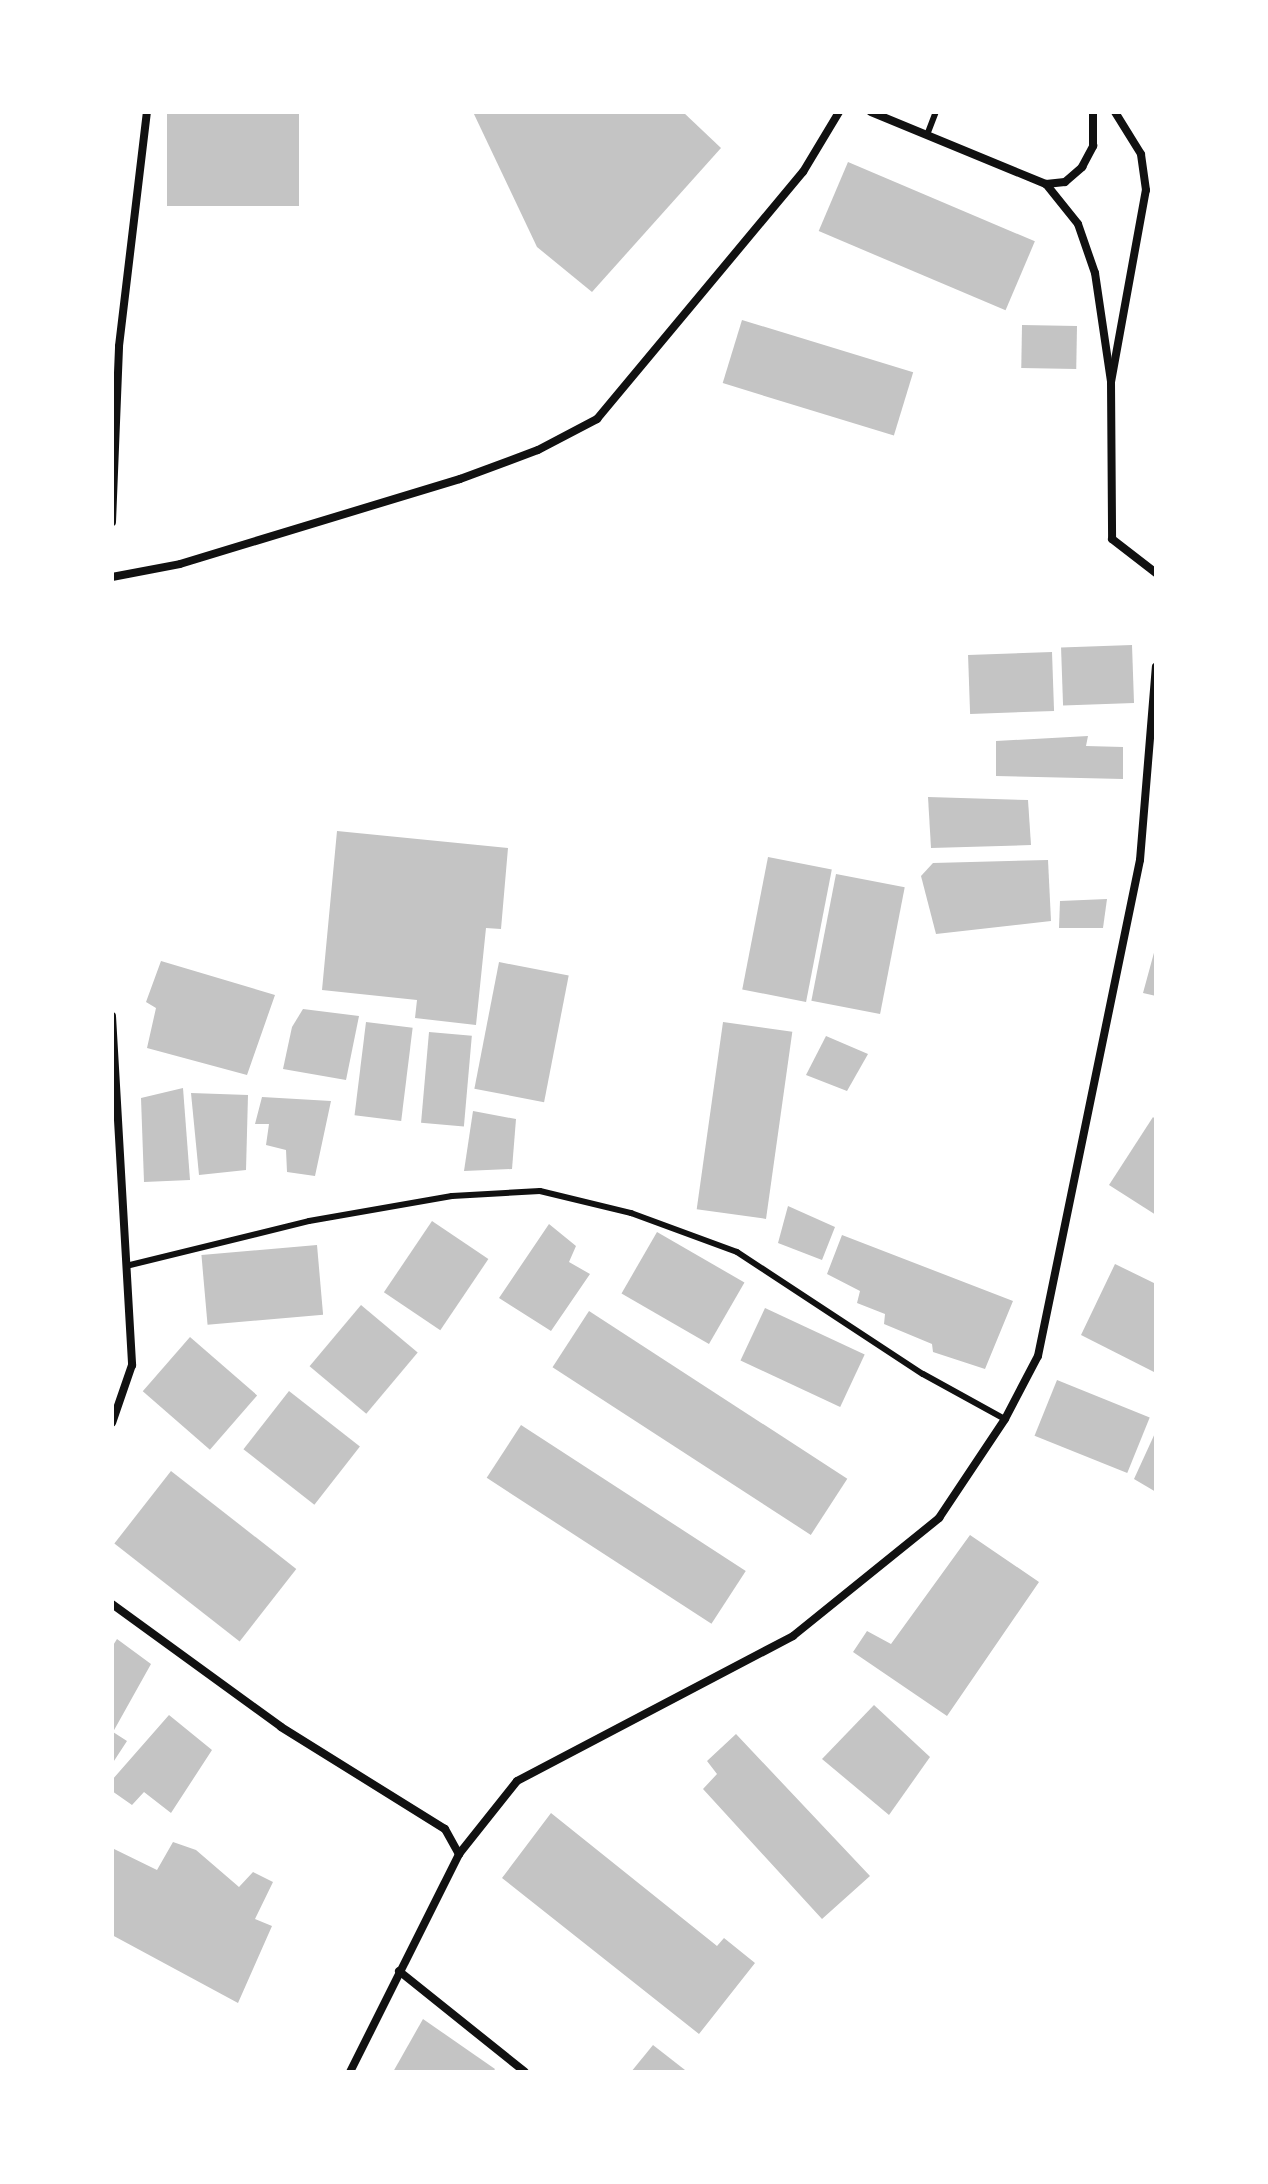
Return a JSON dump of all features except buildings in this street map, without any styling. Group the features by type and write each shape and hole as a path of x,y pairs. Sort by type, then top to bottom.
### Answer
{"street":[{"path":"112,522 118,474 119,346 147,112"},
{"path":"112,577 180,564 460,479 538,450 597,419 803,172 839,112"},
{"path":"871,112 1046,184 1065,182 1082,167 1093,146 1093,112"},
{"path":"1111,382 1146,190 1141,154 1115,112"},
{"path":"1046,184 1078,224 1091,261 1111,382 1112,539 1156,573"},
{"path":"350,2072 459,1854 517,1781 793,1636 939,1518 1005,1419 1038,1356 1137,875 1156,667"},
{"path":"112,1016 132,1365 112,1423"},
{"path":"112,1604 281,1727 445,1829 459,1854"},
{"path":"399,1971 525,2072"}],"lane":[{"path":"927,135 936,112"},
{"path":"126,1266 309,1221 452,1196 540,1191 631,1213 737,1252 923,1374 1005,1419"}]}
